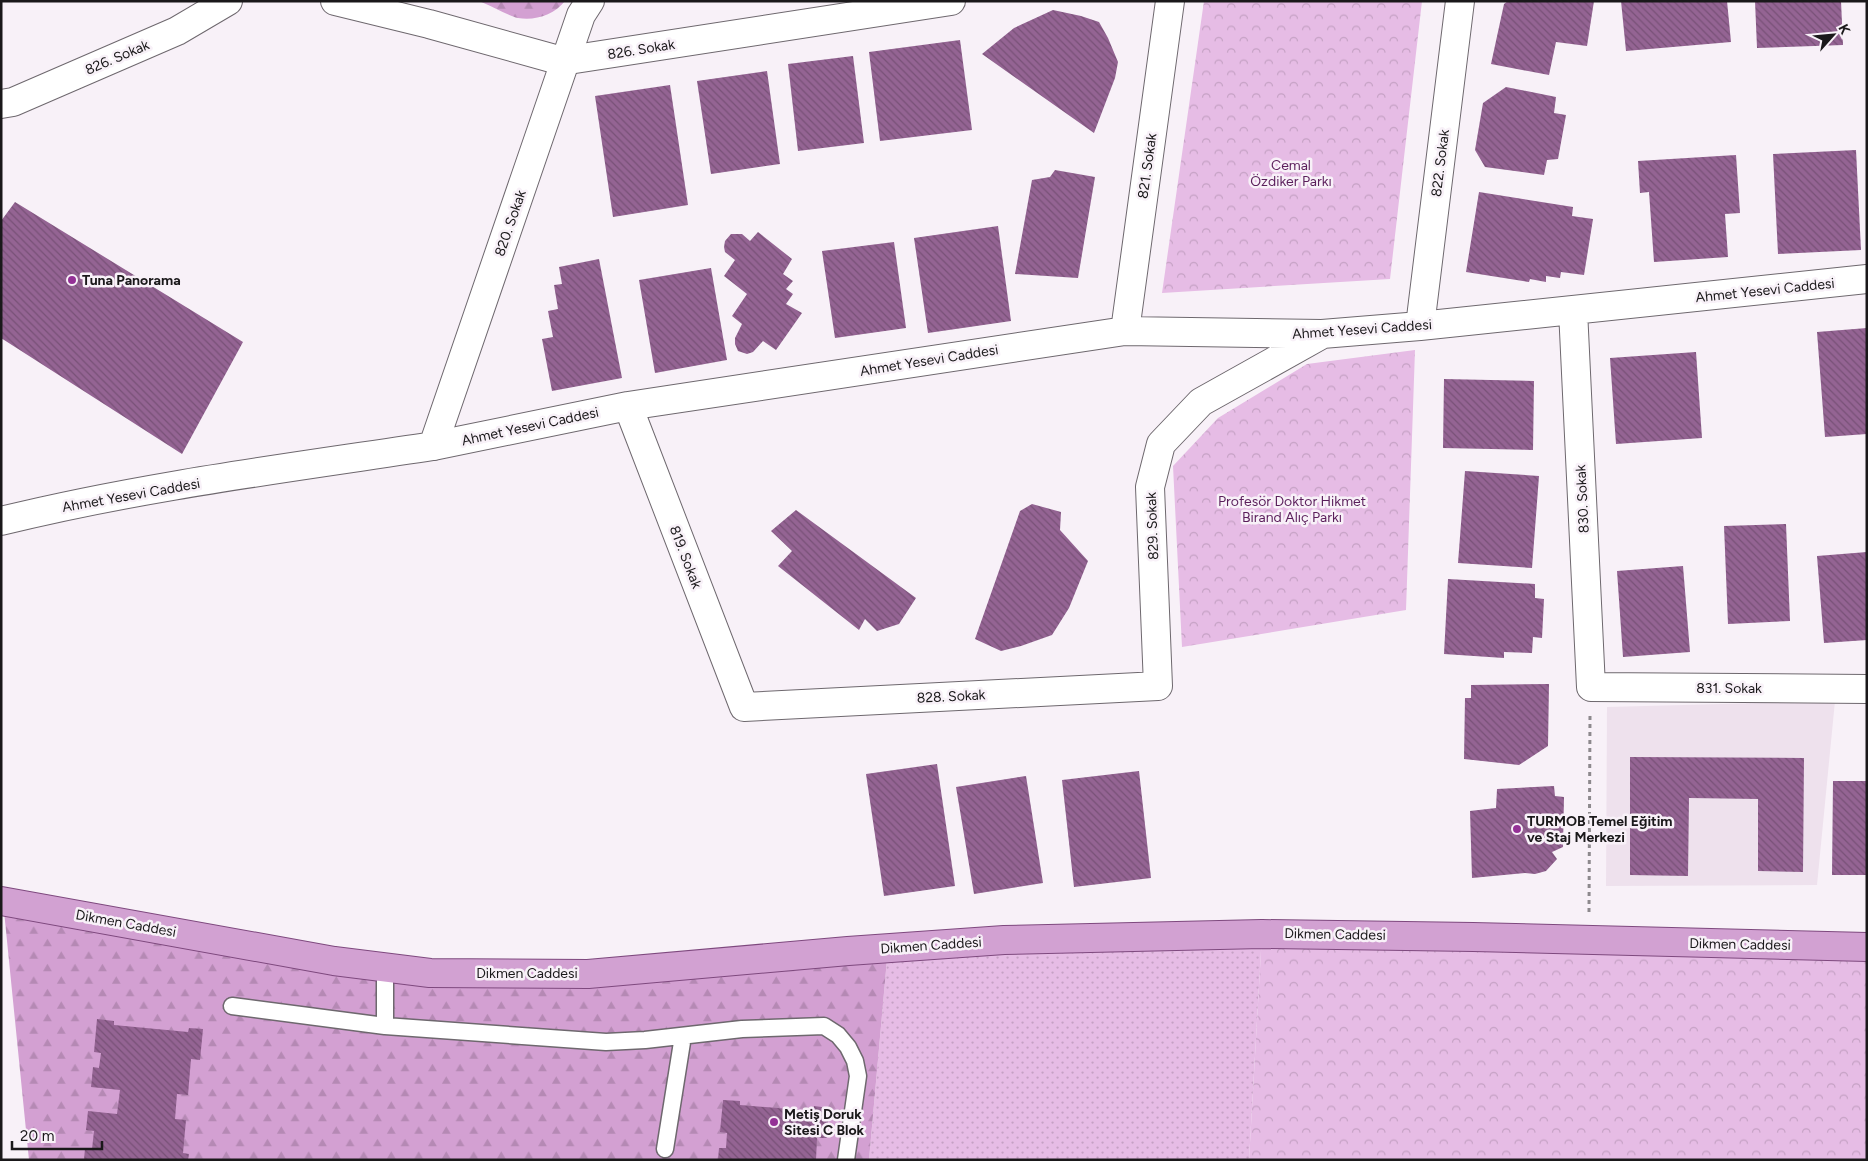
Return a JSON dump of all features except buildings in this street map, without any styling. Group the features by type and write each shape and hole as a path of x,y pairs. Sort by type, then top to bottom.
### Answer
{"main road":[{"name":"Dikmen Caddesi","path":"1,901 334,961 430,973 588,974 848,951 1004,940 1310,933 1867,947"}],"street":[{"name":"826. Sokak","path":"1,104 13,102 177,31 228,1"},
{"name":"826. Sokak","path":"335,1 562,60 951,1"},
{"name":"820. Sokak","path":"433,446 581,15 590,1"},
{"name":"821. Sokak","path":"1125,331 1170,1"},
{"name":"822. Sokak","path":"1420,326 1460,1"},
{"name":"Ahmet Yesevi Caddesi","path":"1,521 128,493 433,446 628,406 1125,331 1322,334 1420,326 1867,280"},
{"name":"830. Sokak","path":"1572,310 1591,687"},
{"name":"829. Sokak","path":"1158,686 1150,488 1162,444 1201,402 1322,334"},
{"name":"819. Sokak","path":"628,406 744,707"},
{"name":"828. Sokak","path":"744,707 1158,686"},
{"name":"831. Sokak","path":"1591,687 1867,688"}],"lane":[{"path":"385,968 385,1026"},
{"path":"232,1006 385,1026 606,1042 742,1029 824,1026 838,1035 848,1047 855,1061 858,1076 846,1160"},
{"path":"665,1149 683,1036"}],"path":[{"path":"1589,941 1590,715"}],"shaded area":[{"path":"1835,701 1817,885 1606,886 1607,707"}],"green space":[{"path":"478,1 565,1 561,6 544,16 524,19 513,17"},
{"name":"Cemal Özdiker Parkı","path":"1204,1 1422,1 1390,279 1162,293"},
{"name":"Profesör Doktor Hikmet Birand Alıç Parkı","path":"1415,350 1406,610 1182,647 1173,466 1218,418 1307,364"},
{"path":"3,901 430,973 888,948 869,1160 29,1160"},
{"path":"1262,934 1249,1160 869,1160 888,948"},
{"path":"1262,934 1867,947 1867,1160 1249,1160"}],"place":[{"name":"Tuna Panorama","path":"72,280"},
{"name":"TURMOB Temel Eğitim ve Staj Merkezi","path":"1517,829"},
{"name":"Metiş Doruk Sitesi C Blok","path":"774,1122"}]}
